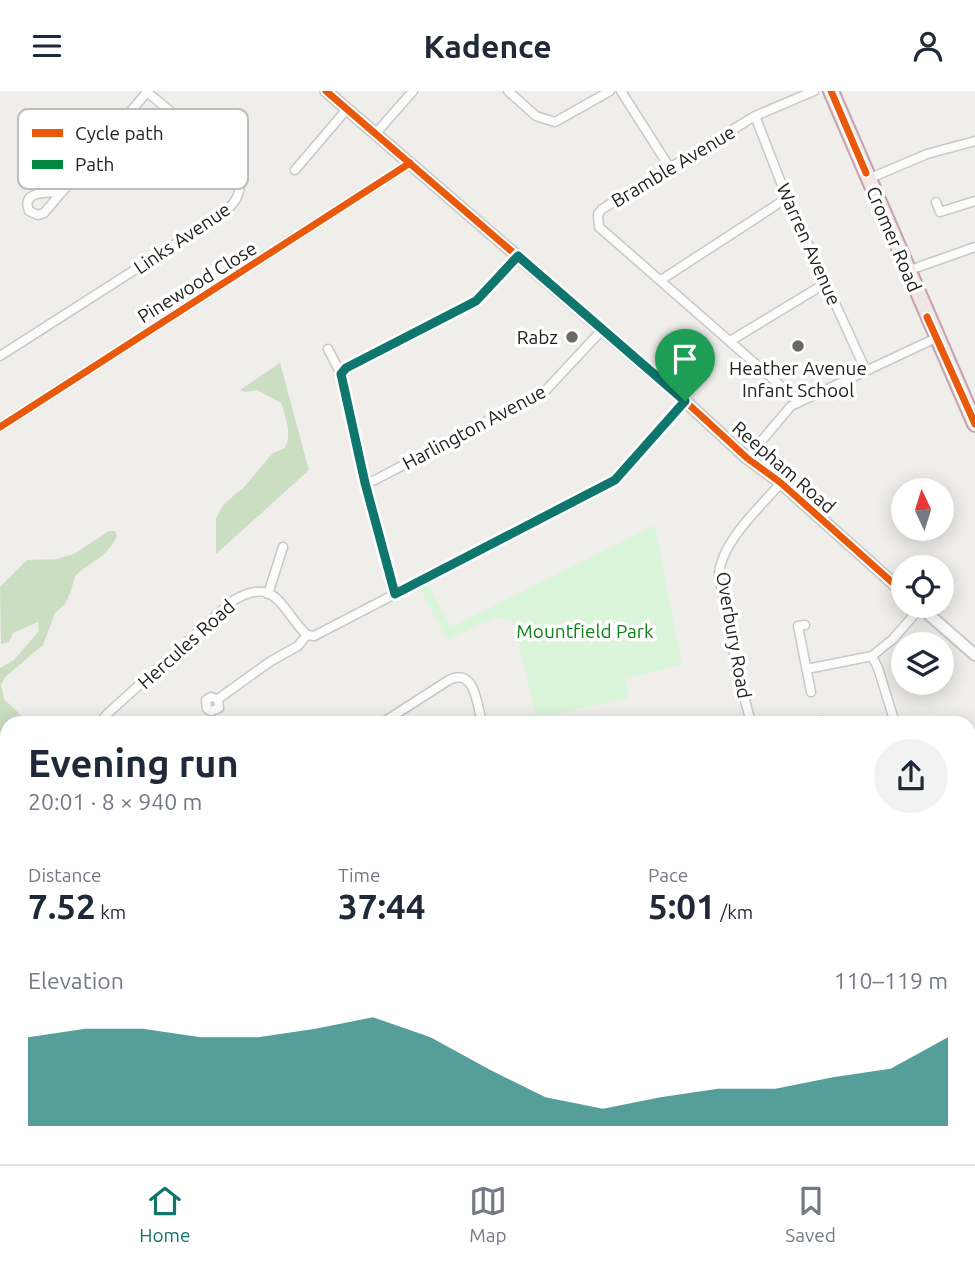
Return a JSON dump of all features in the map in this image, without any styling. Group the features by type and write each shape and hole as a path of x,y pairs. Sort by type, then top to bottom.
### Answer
{"highway":[{"name":"Cromer Road","path":"831,91 975,424"}],"street":[{"path":"132,109 147,91"},
{"name":"Links Avenue","path":"147,91 168,109"},
{"name":"Reepham Road","path":"326,91 603,329 747,458 781,483 891,581"},
{"path":"376,133 413,91"},
{"path":"508,91 536,116 555,122 610,91"},
{"path":"621,91 670,168"},
{"name":"Bramble Avenue","path":"799,402 599,227 597,220 602,209 755,116 814,91"},
{"path":"295,170 347,109"},
{"name":"Warren Avenue","path":"755,116 787,198 866,371"},
{"path":"868,179 927,154 975,141"},
{"name":"Pinewood Close","path":"0,427 410,163"},
{"name":"Links Avenue","path":"0,356 222,214 235,201 239,189"},
{"path":"661,281 787,198"},
{"path":"936,202 941,216 974,202 975,212"},
{"path":"907,271 975,247"},
{"path":"341,374 346,368 476,301 518,256"},
{"path":"730,341 826,282"},
{"name":"Harlington Avenue","path":"365,483 546,390 603,329"},
{"path":"747,458 791,406 936,338"},
{"path":"328,349 341,374 365,483 395,594"},
{"path":"283,547 268,594 282,602 307,635 314,636 615,480 685,401"},
{"name":"Overbury Road","path":"749,716 738,673 719,566 740,530 781,483"},
{"name":"Hercules Road","path":"105,716 231,602 250,592 268,594"},
{"path":"807,669 872,656 893,639 910,618"},
{"path":"932,618 975,655"},
{"path":"798,626 811,691"},
{"path":"218,699 271,661 298,646 307,635"},
{"path":"872,656 893,716"},
{"path":"393,716 449,680 464,676 472,686 480,716"}],"green space":[{"path":"280,363 309,470 216,554 216,518 224,504 244,487 273,453 285,448 288,425 281,403 257,390 240,390"},
{"name":"Mountfield Park","path":"655,525 682,665 626,679 629,698 536,716 513,622 497,617 447,640 420,589 428,584 451,627"},
{"path":"109,531 115,531 117,536 113,544 75,576 65,604 55,613 43,645 5,677 1,685 4,699 22,716 0,716 0,668 14,660 39,631 38,622 13,633 9,642 1,644 0,587 27,560 57,559 74,554"}],"cycle path":[{"path":"326,91 685,401 747,458 781,483 891,581"},
{"path":"831,91 866,173"},
{"path":"0,427 410,163"},
{"path":"927,317 975,424"}],"place":[{"name":"Rabz","path":"572,337"},
{"name":"Heather Avenue Infant School","path":"798,346"}],"route":[{"path":"518,256 685,401 615,480 395,594 341,379 346,368 476,301 518,256"}]}
